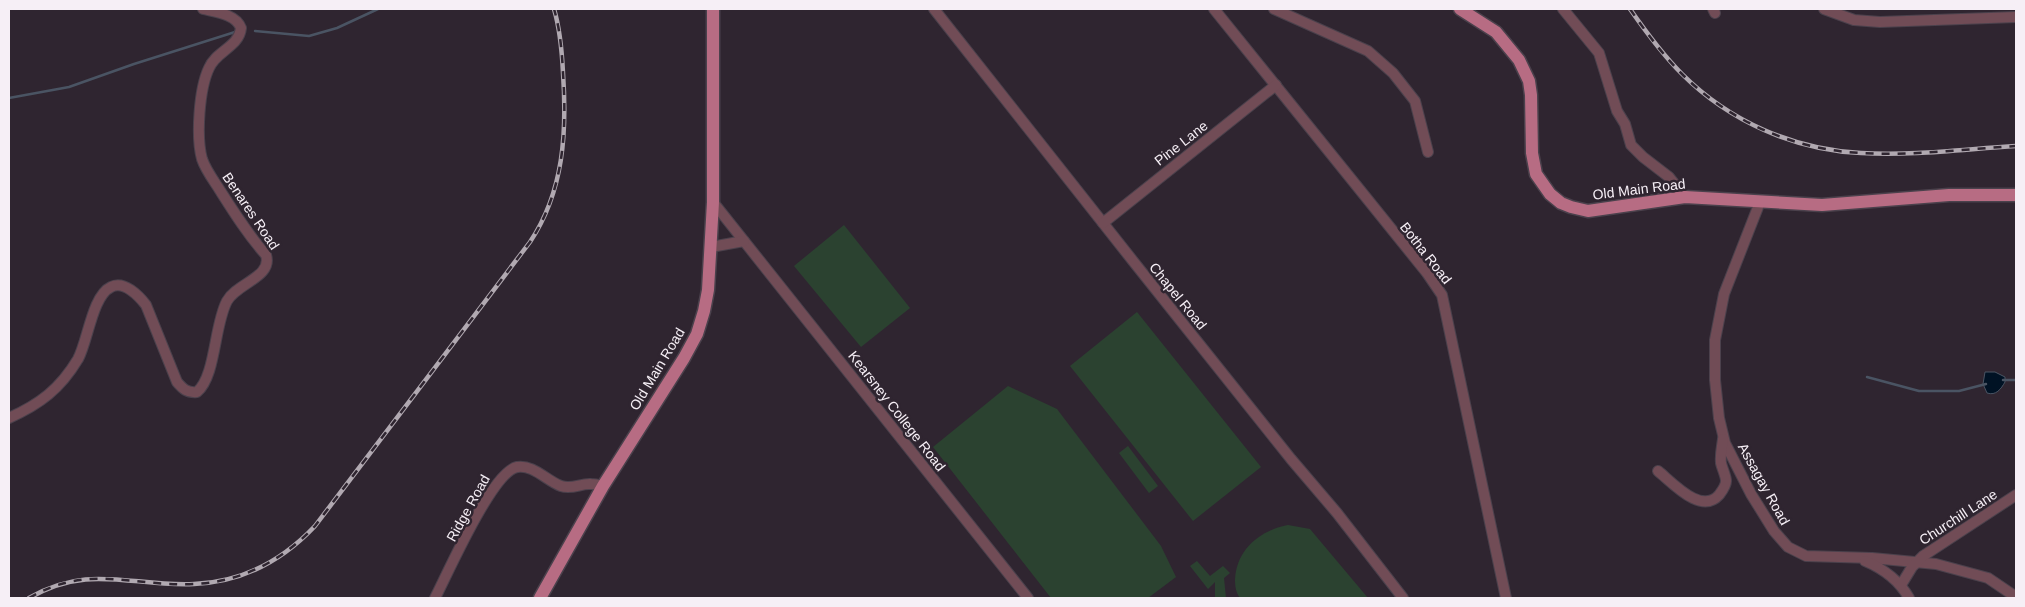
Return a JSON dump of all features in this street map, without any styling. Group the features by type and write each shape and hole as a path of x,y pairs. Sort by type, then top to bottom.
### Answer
{"main road":[{"name":"Old Main Road","path":"540,598 603,486 684,358 697,334 708,290 711,246 713,202 713,9"},
{"name":"Old Main Road","path":"1460,9 1496,32 1516,53 1523,67 1531,95 1533,162 1541,184 1554,198 1571,207 1588,210 1685,197 1822,205 1949,195 2016,195"}],"street":[{"name":"Benares Road","path":"9,418 39,403 63,380 79,357 99,301 104,292 112,286 120,285 128,289 146,305 177,382 184,389 197,392 206,380 216,342 220,314 228,298 240,286 263,272 267,267 266,255 237,217 202,159 198,131 204,83 208,68 214,60 237,40 241,28 239,23 232,18 203,9"},
{"name":"Chapel Road","path":"934,9 1403,598"},
{"name":"Botha Road","path":"1214,9 1427,273 1442,295 1506,598"},
{"path":"1274,9 1368,50 1416,101 1428,152"},
{"path":"1563,9 1599,53 1631,145 1669,177 1685,197"},
{"path":"1824,9 1864,22 2016,17"},
{"name":"Pine Lane","path":"1103,223 1276,85"},
{"name":"Kearsney College Road","path":"713,202 1028,598"},
{"name":"Assagay Road","path":"1760,202 1728,281 1716,328 1715,380 1723,436 1751,494 1782,542 1806,556 1916,562 1942,566 1988,578 2016,597"},
{"path":"711,246 744,242"},
{"path":"1658,471 1682,492 1695,499 1708,502 1714,500 1723,490 1726,481 1721,461 1723,436"},
{"name":"Ridge Road","path":"435,598 495,484 511,469 517,467 531,469 562,487 570,488 591,483 603,486"},
{"name":"Churchill Lane","path":"1916,562 2016,495"},
{"path":"1860,558 1882,569 1901,585 1909,598"},
{"path":"1901,585 1916,562"}],"green space":[{"path":"844,225 910,308 861,347 794,266"},
{"path":"1137,312 1261,467 1193,521 1070,366"},
{"path":"1008,386 1057,409 1161,546 1176,577 1148,598 1051,598 933,447"},
{"path":"1128,446 1158,486 1149,493 1119,453"},
{"path":"1288,525 1310,529 1368,598 1240,598 1236,589 1236,569 1245,550 1268,531"},
{"path":"1197,561 1210,576 1223,566 1230,573 1224,578 1226,598 1215,598 1215,582 1208,589 1190,566"}],"water":[{"path":"1985,372 1995,372 2005,377 2005,382 1996,393 1987,393 1983,384"}],"waterway":[{"path":"255,31 309,36 337,28 378,9"},
{"path":"9,98 69,87 235,32"},
{"path":"1867,377 1919,391 1959,391 1986,384"},
{"path":"2003,380 2016,380"}],"railway":[{"path":"29,598 51,587 71,581 91,579 172,584 194,584 229,579 245,574 275,559 303,538 315,526 530,242 541,223 556,182 563,139 564,95 562,57 554,9"},
{"path":"1630,9 1668,59 1700,91 1742,119 1787,139 1836,151 1880,154 2016,146"}]}
